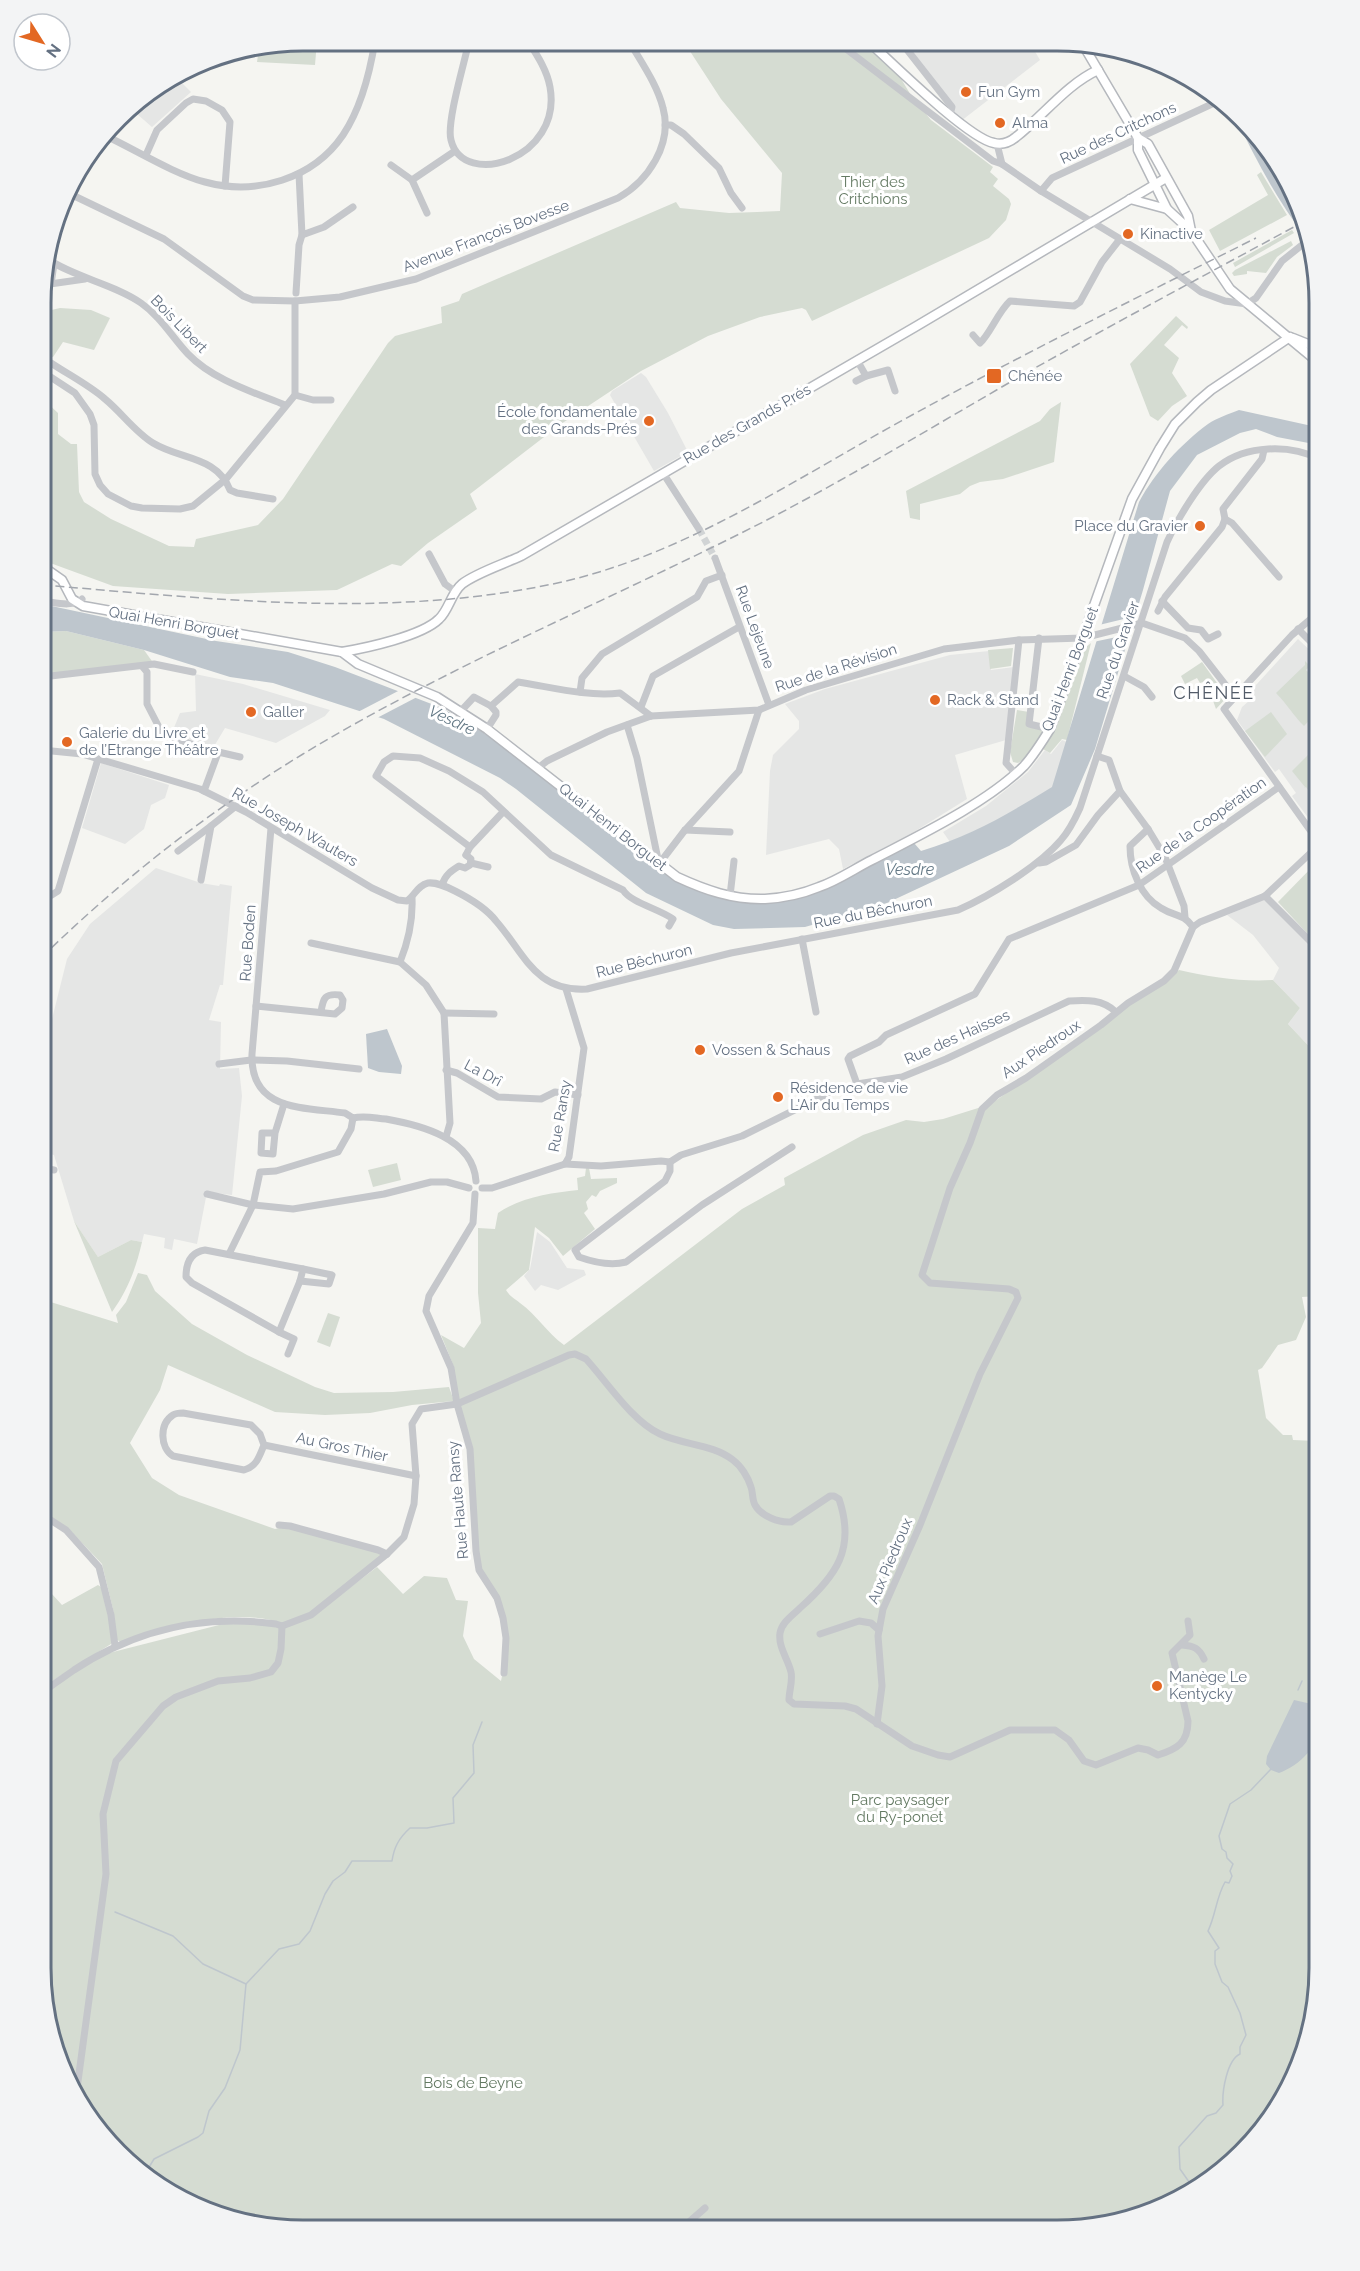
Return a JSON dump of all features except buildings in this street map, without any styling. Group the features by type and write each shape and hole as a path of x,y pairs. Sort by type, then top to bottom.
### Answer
{"main road":[{"path":"879,51 950,115 968,129 997,144 1013,139 1088,75 1098,70"},
{"path":"1088,53 1138,138 1148,144 1188,216 1191,231"},
{"path":"1138,138 1138,150 1167,209 1191,231 1228,286 1309,355"},
{"name":"Rue des Grands Prés","path":"342,652 359,649 428,627 447,609 462,585 521,556 1093,223 1166,178"},
{"path":"1130,199 1167,209"},
{"path":"1290,337 1309,345"},
{"name":"Quai Henri Borguet","path":"79,601 92,608 342,652 358,664 437,697 487,729 677,877 704,890 730,896 765,899 791,896 820,887 913,839 979,800 1015,773 1035,753 1050,729 1132,499 1175,424 1211,390 1290,337"},
{"path":"51,568 65,577 79,601"},
{"path":"358,664 356,657 359,649"}],"street":[{"path":"112,139 204,182 225,186 256,187 276,182 299,174 320,160 345,132 360,99 369,73 373,51"},
{"path":"467,51 449,131 454,151 470,162 492,164 522,154 542,133 548,122 551,104 550,87 545,70 534,51"},
{"name":"Avenue François Bovesse","path":"75,196 164,239 243,296 254,300 340,297 416,279 618,198 640,182 658,155 665,125 664,111 656,89 635,51"},
{"path":"849,51 980,152 1170,269 1201,292 1225,301 1247,304 1256,298 1282,261 1302,244"},
{"path":"908,51 952,107 950,115"},
{"path":"146,154 157,130 186,103 193,99 206,101 222,110 230,122 225,186"},
{"name":"Rue des Critchons","path":"1041,191 1052,178 1212,104"},
{"path":"665,125 671,125 684,134 719,168 731,193 742,208"},
{"path":"997,144 1002,165"},
{"path":"412,180 454,151"},
{"path":"391,165 412,180 427,213"},
{"path":"51,377 75,393 90,414 94,425 95,474 100,485 108,494 131,506 180,509 193,506 226,479 294,395 296,297 299,245 302,235 299,174"},
{"path":"302,235 324,227 352,207"},
{"path":"973,335 980,343 984,341 988,331 1010,301 1074,306 1080,302 1102,262 1120,239"},
{"name":"Bois Libert","path":"54,264 140,302 154,313 188,354 208,370 232,383 285,405"},
{"path":"52,284 85,279"},
{"path":"857,360 866,376"},
{"path":"51,363 104,398 153,443 170,452 214,467 226,479 230,490 273,499"},
{"path":"856,381 888,370 895,391"},
{"path":"294,395 313,400 331,399"},
{"name":"Rue du Gravier","path":"1015,877 1036,863 1062,840 1071,827 1080,808 1171,533 1207,478 1225,462 1264,450 1294,449 1309,455"},
{"name":"Rue du Gravier","path":"1158,611 1162,601 1220,531 1225,519 1222,509 1262,459 1264,450"},
{"path":"663,473 699,529"},
{"path":"1225,519 1232,523 1279,577"},
{"path":"429,554 445,584 456,592"},
{"name":"Rue Lejeune","path":"715,558 770,705"},
{"path":"580,692 582,678 602,654 697,597 706,581 722,575"},
{"path":"51,601 79,601"},
{"path":"1162,601 1188,628 1201,630 1208,639 1218,634"},
{"path":"1309,620 1224,709 1309,829"},
{"path":"1142,623 1185,638 1199,651 1234,698"},
{"name":"Rue de la Révision","path":"538,768 577,746 651,716 759,710 807,689 945,649 1019,640 1083,638 1142,623"},
{"path":"641,707 653,676 739,627"},
{"path":"1298,629 1309,640"},
{"path":"1039,639 1029,724 1050,729"},
{"path":"1015,773 1006,763 1019,640"},
{"path":"51,676 154,664 194,672"},
{"path":"142,666 147,672 147,704 162,733 218,753 240,757"},
{"path":"1124,676 1144,687 1152,697"},
{"path":"491,706 518,682 607,695 620,693 651,716"},
{"path":"460,712 474,697 491,706 496,715 487,729"},
{"path":"659,864 685,830 739,771 759,710"},
{"path":"627,725 637,758 659,864"},
{"name":"Rue Joseph Wauters","path":"51,751 82,754 204,791 236,807 372,888 402,901 412,898"},
{"path":"204,791 218,753"},
{"path":"470,847 376,776 384,762 393,756 420,758 449,771 483,792 551,855 666,914 673,919 669,926"},
{"path":"1096,756 1109,760 1120,791 1148,829 1169,866 1184,906 1185,917"},
{"path":"51,895 58,891 98,759"},
{"name":"Rue de la Coopération","path":"857,1084 848,1059 850,1056 879,1042 886,1035 975,994 1009,939 1139,885 1279,787"},
{"path":"1036,863 1046,862 1076,845 1098,815 1120,791"},
{"path":"178,851 236,807"},
{"path":"459,866 459,859 466,855 470,847 503,812"},
{"path":"201,880 212,826"},
{"name":"Rue Boden","path":"251,1060 271,828"},
{"path":"1148,829 1130,846 1132,864 1139,885 1160,908 1185,917 1193,927 1200,922 1265,896 1309,854"},
{"path":"685,830 730,832"},
{"path":"466,855 471,859 471,863"},
{"path":"730,896 734,861"},
{"path":"442,885 450,871 459,866 465,868 471,863"},
{"path":"471,863 488,867"},
{"name":"Rue du Bêchuron","path":"729,954 958,910 974,903 1015,877"},
{"path":"400,962 405,948 412,898 422,885 428,883 442,885 462,894 490,914 536,973 566,989"},
{"path":"1265,896 1309,940"},
{"name":"Aux Piedroux","path":"877,1724 882,1686 879,1630 883,1609 920,1525 980,1374 1018,1298 1016,1292 1009,1289 930,1283 922,1275 950,1188 970,1143 977,1119 982,1108 997,1095 1026,1078 1116,1012 1164,981 1172,972 1193,927"},
{"path":"802,939 816,1012"},
{"path":"311,943 400,962 426,985 444,1013 450,1123 446,1137"},
{"name":"Rue Bêchuron","path":"566,989 587,989 729,954"},
{"name":"Rue Ransy","path":"482,1188 492,1188 565,1164 569,1158 584,1048 566,989"},
{"name":"Rue des Haisses","path":"670,1162 681,1155 742,1136 831,1092 857,1084 902,1077 946,1059 1069,1001 1101,1002 1116,1012"},
{"path":"256,1006 321,1012"},
{"path":"444,1013 494,1014"},
{"path":"219,1064 251,1060 299,1061 359,1069"},
{"path":"207,1194 254,1205 293,1209 440,1182 469,1188 472,1193 476,1194 482,1188 476,1180 471,1161 446,1137 405,1122 362,1116 353,1118 345,1113 284,1104 258,1088 252,1074 251,1060"},
{"name":"La Drî","path":"446,1070 457,1073 498,1097 541,1099 555,1092 578,1095"},
{"path":"275,1133 284,1104"},
{"path":"228,1254 254,1205 260,1172 276,1171 338,1152 351,1130 353,1118"},
{"path":"565,1164 601,1166 670,1162 670,1171 664,1181 575,1250 579,1257 620,1264 626,1262 702,1205 792,1147"},
{"path":"469,1188 471,1182 476,1180"},
{"name":"Rue Haute Ransy","path":"476,1194 473,1223 426,1303 429,1318 451,1368 457,1404 470,1449 476,1551 479,1570 497,1598 503,1618 506,1638 504,1673"},
{"path":"288,1354 294,1338 279,1332 192,1283 186,1278 186,1270 192,1255 196,1251 205,1250 332,1275 329,1284 300,1281"},
{"path":"279,1332 303,1269"},
{"path":"51,1686 115,1646 176,1626 233,1619 282,1626 311,1615 404,1538 414,1504 416,1476 412,1424 417,1412 426,1407 457,1404 576,1354 586,1359 653,1431 677,1441 711,1450 735,1461 751,1486 754,1503 765,1514 784,1522 791,1522 830,1496 839,1499 844,1516 844,1535 842,1553 837,1567 814,1595 789,1618 783,1626 780,1640 791,1673 789,1700 798,1705 856,1708 877,1724 919,1749 950,1757 1010,1730 1055,1730 1069,1740 1084,1761 1096,1765 1138,1748 1158,1755 1169,1752 1180,1745 1188,1732 1188,1721 1172,1653 1190,1635 1188,1621"},
{"path":"183,1413 251,1425 260,1434 264,1444 258,1460 252,1467 244,1470 173,1456 166,1452 162,1443 166,1422 174,1415 183,1413"},
{"name":"Au Gros Thier","path":"264,1444 416,1476"},
{"path":"51,1520 66,1530 99,1567 111,1616 115,1646"},
{"path":"279,1525 387,1554"},
{"path":"820,1634 859,1621 871,1623 879,1630"},
{"path":"78,2082 106,1874 103,1814 118,1756 163,1707 176,1697 218,1681 250,1678 271,1672 278,1663 282,1626"},
{"path":"1182,1645 1200,1650 1204,1659"},
{"path":"691,2220 705,2208"}],"shaded area":[{"path":"904,51 1035,51 1040,60 961,121"},
{"path":"181,82 191,92 152,127 136,114 163,93"},
{"name":"École fondamentale des Grands-Prés","path":"641,373 646,377 668,413 688,452 654,471 610,395 612,391"},
{"path":"1298,639 1309,649 1309,819 1292,796 1296,793 1279,769 1275,772 1237,720 1242,707 1249,701 1245,697"},
{"path":"989,651 991,670 1014,667 1006,740 955,755 967,799 909,835 843,869 839,849 829,839 766,855 770,771 773,755 799,729 799,721 785,704 825,689 950,655"},
{"path":"195,674 243,684 330,710 325,716 276,743 225,728 213,748 171,735 180,713 196,711"},
{"path":"1062,740 1067,742 1053,787 999,820 950,842 943,832 986,806 1028,772 1045,750 1051,754"},
{"path":"101,763 169,785 165,798 151,805 144,829 125,844 82,828"},
{"path":"156,868 201,883 232,886 223,985 220,985 209,1020 221,1022 220,1069 239,1068 242,1096 232,1195 207,1192 197,1244 174,1239 172,1250 164,1248 165,1238 144,1234 142,1242 131,1240 98,1257 74,1221 54,1155 51,1154 51,1023 67,959 90,924"},
{"path":"1265,899 1309,942 1309,1046 1288,1024 1300,1008 1273,980 1279,968 1253,935 1227,915"},
{"path":"537,1232 550,1242 567,1268 584,1270 586,1275 558,1290 541,1285 535,1291 524,1276 530,1269"}],"green space":[{"path":"316,51 315,65 257,62 258,55 270,53"},
{"name":"Thier des Critchions","path":"690,51 884,51 912,97 931,120 993,167 990,172 998,179 993,186 1009,199 1011,204 1006,220 989,238 812,321 806,310 802,308 760,317 708,336 641,371 561,424 470,494 477,509 428,543 401,566 392,564 337,590 228,594 113,586 51,563 51,406 58,413 58,434 71,444 77,444 79,492 84,502 111,519 169,546 194,547 196,539 258,525 283,499 388,343 395,336 442,323 441,307 459,301 462,294 676,202 680,208 729,213 780,211 782,173 721,99"},
{"path":"1261,172 1287,215 1220,251 1209,230 1268,195 1257,175"},
{"path":"1292,230 1294,233 1235,267 1233,263"},
{"path":"1291,241 1293,245 1277,257 1266,273 1247,271 1247,274 1234,276 1232,273 1235,270"},
{"path":"60,308 91,310 110,318 94,350 63,342 51,357 51,310"},
{"path":"1176,316 1188,327 1187,329 1182,325 1164,345 1179,358 1172,373 1187,396 1172,406 1158,421 1150,416 1130,364"},
{"path":"1061,402 1054,462 1003,479 980,482 960,494 920,504 920,520 910,518 906,491 1040,421 1050,409"},
{"path":"66,631 144,650 154,664 51,678 51,632"},
{"path":"1091,643 1067,740 1062,739 1050,753 1043,749 1057,724 1085,648"},
{"path":"1013,648 1011,666 990,669 988,650"},
{"path":"1305,661 1309,665 1306,670 1309,673 1309,721 1304,726 1276,693 1305,665"},
{"path":"1202,662 1227,697 1216,709 1206,681 1200,683 1197,678 1185,684 1181,676"},
{"path":"1017,710 1029,712 1027,727 1044,729 1026,758 1018,763 1013,762 1010,752"},
{"path":"1271,712 1287,734 1265,757 1245,731"},
{"path":"1309,754 1309,791 1306,787 1304,788 1292,771"},
{"path":"1309,870 1309,935 1278,902"},
{"name":"Parc paysager du Ry-ponet","path":"1179,970 1226,978 1273,980 1300,1008 1288,1024 1309,1046 1309,1297 1302,1297 1306,1317 1296,1340 1278,1345 1262,1368 1258,1370 1266,1418 1283,1435 1292,1435 1293,1440 1309,1441 1309,1968 1307,2001 1296,2049 1283,2080 1257,2122 1211,2168 1169,2194 1138,2207 1106,2215 1057,2220 303,2220 270,2218 222,2207 191,2194 149,2168 113,2134 93,2108 70,2065 56,2017 51,1968 51,1688 105,1654 223,1624 271,1620 235,1617 215,1619 176,1626 121,1642 117,1640 113,1609 102,1564 68,1528 51,1517 51,1302 118,1323 116,1315 126,1302 138,1273 147,1275 155,1291 192,1324 247,1355 315,1387 334,1393 393,1392 449,1387 454,1401 412,1405 370,1413 325,1415 275,1412 168,1365 160,1390 130,1443 152,1478 179,1495 275,1529 283,1527 379,1551 382,1555 310,1618 377,1567 403,1594 424,1576 447,1578 456,1600 468,1601 463,1636 474,1659 501,1681 506,1656 497,1598 479,1570 470,1449 453,1382 454,1367 441,1335 464,1348 481,1323 478,1293 478,1228 495,1229 498,1213 526,1199 578,1190 577,1178 585,1176 586,1168 589,1168 591,1179 617,1178 617,1183 600,1191 596,1197 592,1195 586,1202 588,1209 584,1213 595,1229 563,1256 549,1238 535,1227 529,1270 506,1290 564,1345 742,1209 785,1185 784,1178 863,1135 906,1120 924,1122 943,1119 991,1104"},
{"path":"397,1163 401,1180 373,1187 368,1170"},
{"path":"74,1221 98,1257 131,1240 142,1242 131,1278 112,1312"},
{"path":"328,1313 340,1317 330,1347 317,1342"},
{"path":"98,1585 101,1587 111,1623 111,1644 51,1682 51,1593 62,1605"}],"water":[{"path":"1244,134 1267,163 1283,191 1297,226 1275,192"},
{"name":"Vesdre","path":"1239,410 1309,425 1309,443 1277,437 1256,429 1240,433 1197,455 1170,491 1095,749 1071,805 1009,846 887,903 805,927 734,929 713,925 646,893 500,778 384,719 273,683 230,677 144,650 66,631 51,632 51,606 216,641 288,652 335,667 442,708 492,738 657,869 694,889 727,900 758,903 788,900 818,891 848,878 914,843 921,851 957,838 1004,815 1052,787 1139,502 1169,459 1198,432 1223,416"},
{"path":"387,1029 402,1066 401,1074 379,1072 368,1068 366,1034"},
{"path":"1294,1700 1309,1703 1309,1751 1307,1754 1287,1770 1279,1773 1271,1770 1266,1764 1267,1756"}],"pier":[{"path":"1136,616 1131,634 1093,642 1099,625"},
{"path":"402,689 419,696 375,719 356,713"}],"waterway":[{"path":"1298,1690 1302,1681"},
{"path":"149,2168 154,2159 203,2133 209,2111 225,2088 240,2050 246,1984 279,1949 299,1944 310,1931 325,1894 333,1881 345,1872 352,1861 392,1861 398,1843 410,1828 427,1828 454,1823 453,1798 474,1773 473,1745 482,1722"},
{"path":"1189,2182 1180,2169 1179,2147 1207,2116 1216,2113 1223,2105 1223,2092 1229,2069 1235,2057 1240,2054 1240,2047 1246,2035 1240,2013 1228,1987 1222,1982 1215,1964 1215,1951 1219,1948 1208,1931 1222,1888 1225,1882 1229,1883 1232,1876 1230,1871 1233,1864 1222,1849 1219,1836 1230,1804 1251,1790 1271,1769"},
{"path":"115,1912 173,1936 203,1964 246,1984"}],"tunnel":[{"path":"699,529 715,558"}],"railway":[{"path":"51,949 166,848 233,799 303,754 415,691 795,505 1054,357 1297,225"},
{"path":"51,586 237,600 368,603 498,594 562,582 608,569 652,553 738,513 990,373 1256,238"}],"place":[{"name":"Fun Gym","path":"966,92"},
{"name":"Alma","path":"1000,123"},
{"name":"Kinactive","path":"1128,234"},
{"name":"Chênée","path":"994,376"},
{"name":"École fondamentale des Grands-Prés","path":"649,421"},
{"name":"Place du Gravier","path":"1200,526"},
{"name":"Rack & Stand","path":"935,700"},
{"name":"Galler","path":"251,712"},
{"name":"Galerie du Livre et de l’Etrange Théâtre","path":"67,742"},
{"name":"Vossen & Schaus","path":"700,1050"},
{"name":"Résidence de vie L'Air du Temps","path":"778,1097"},
{"name":"Manège Le Kentycky","path":"1157,1686"}],"district":[{"name":"CHÊNÉE","path":"1214,692"}],"park label":[{"name":"Bois de Beyne","path":"473,2083"}]}
